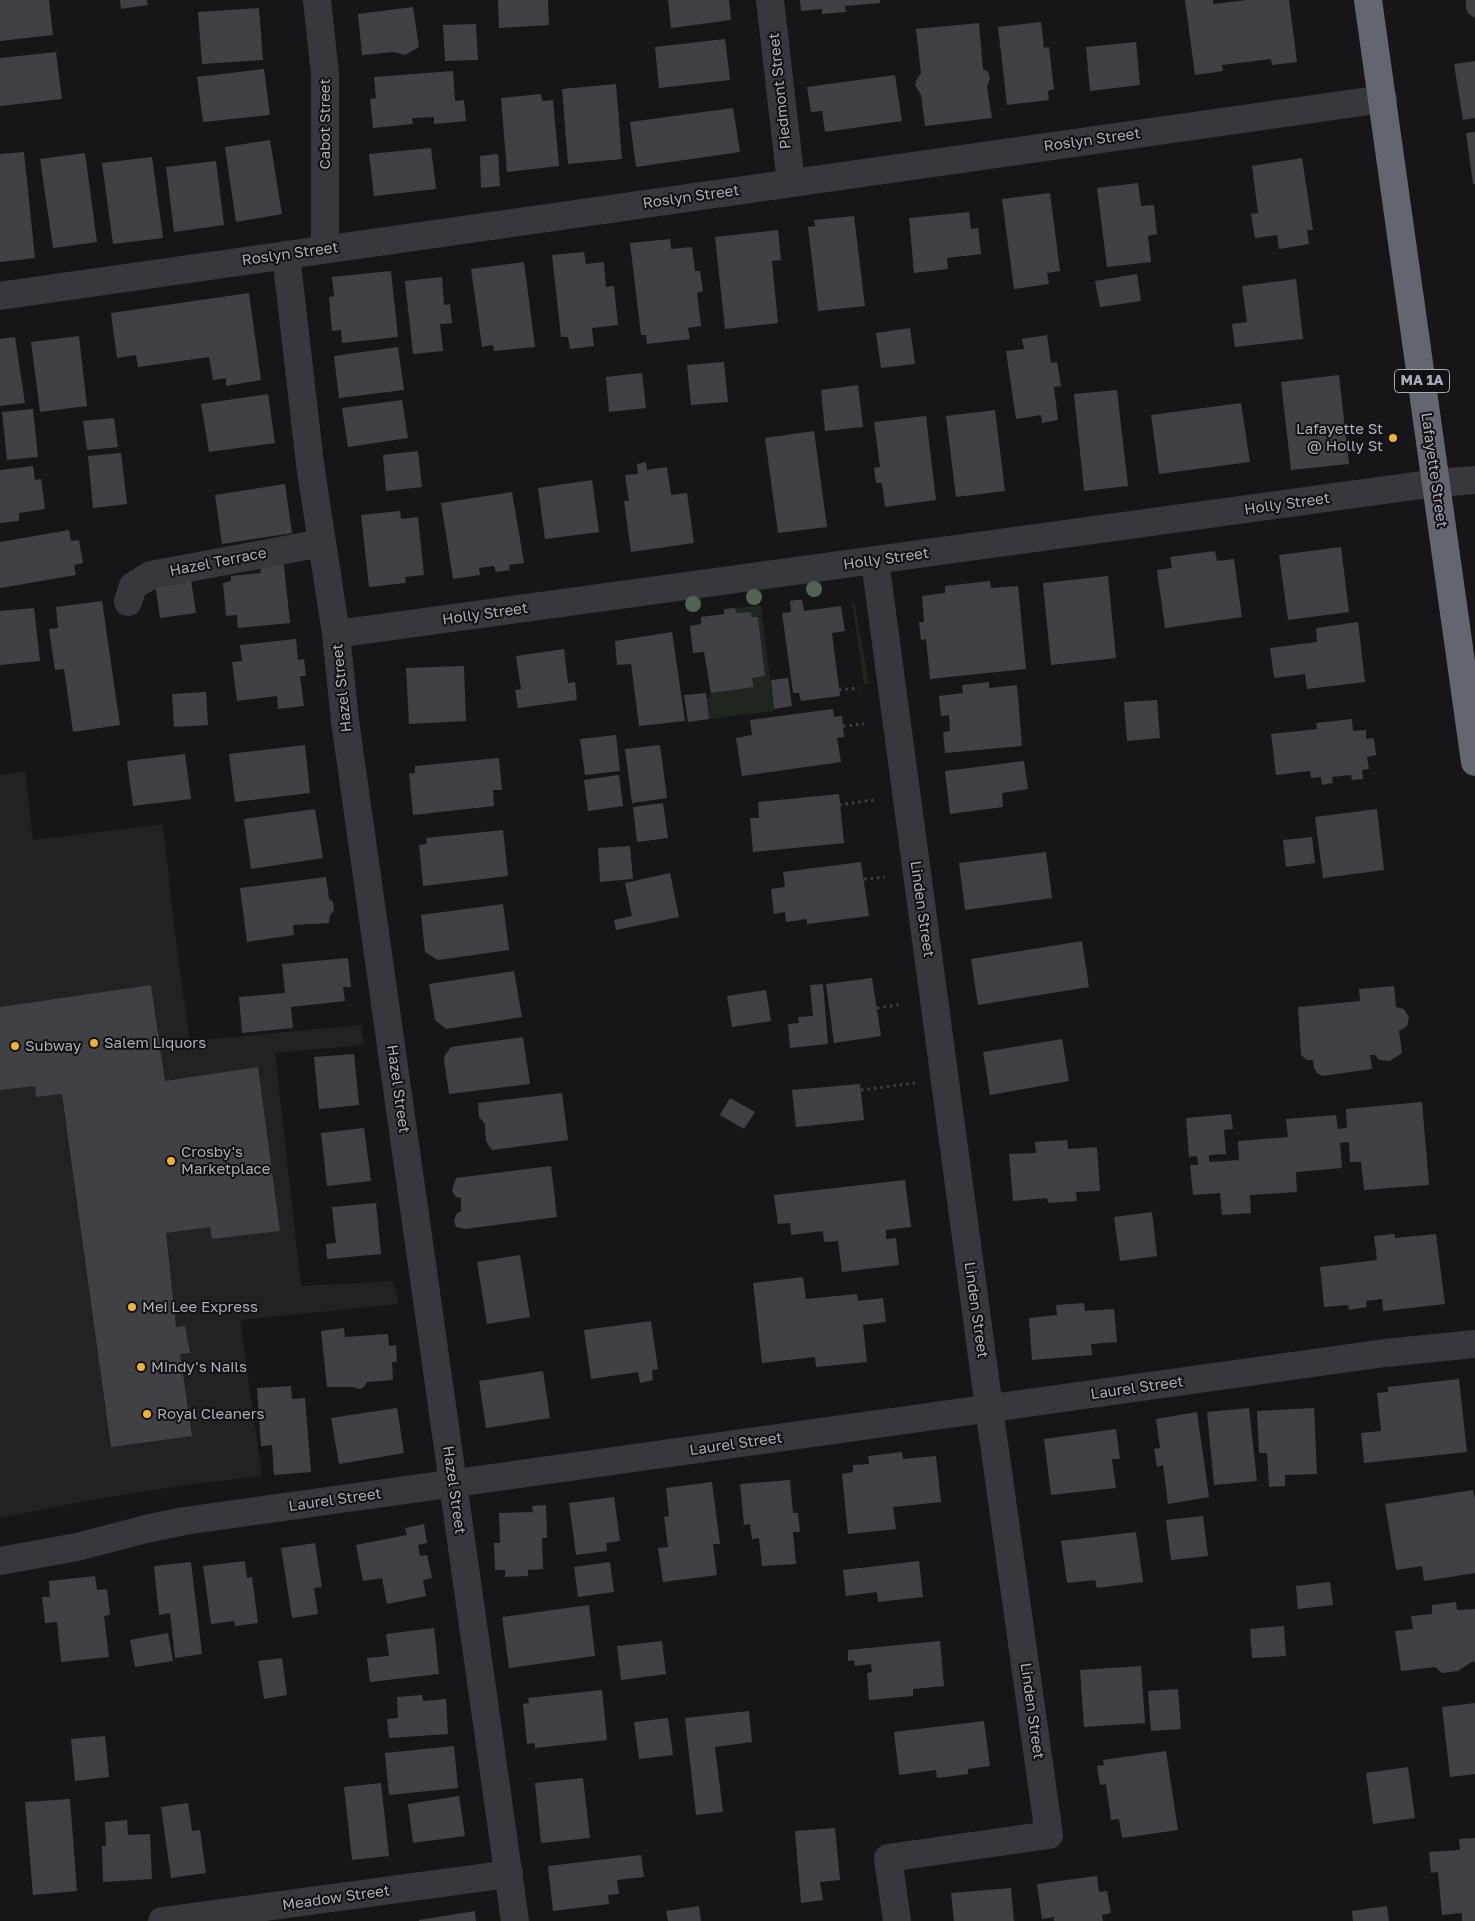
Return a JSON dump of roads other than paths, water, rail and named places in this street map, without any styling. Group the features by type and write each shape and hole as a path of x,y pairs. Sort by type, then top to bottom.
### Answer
{"highway":[{"name":"Lafayette Street","path":"1368,0 1475,762"}],"street":[{"name":"Cabot Street","path":"317,0 325,74 325,249"},
{"name":"Piedmont Street","path":"770,0 790,183"},
{"name":"Roslyn Street","path":"0,296 1382,99"},
{"name":"Hazel Street","path":"286,256 310,464 336,634 345,721 516,1921"},
{"name":"Holly Street","path":"336,634 1436,483 1475,480"},
{"name":"Hazel Terrace","path":"128,602 134,586 151,574 322,543"},
{"name":"Linden Street","path":"875,561 989,1408 1049,1835 888,1858 897,1921"},
{"name":"Laurel Street","path":"0,1561 77,1547 184,1521 1385,1353 1475,1344"},
{"name":"Meadow Street","path":"162,1921 509,1874"}],"place":[{"name":"Lafayette St @ Holly St","path":"1393,438"},
{"name":"Salem Liquors","path":"94,1043"},
{"name":"Subway","path":"15,1046"},
{"name":"Crosby's Marketplace","path":"171,1161"},
{"name":"Mei Lee Express","path":"132,1307"},
{"name":"Mindy's Nails","path":"141,1367"},
{"name":"Royal Cleaners","path":"147,1414"}]}
